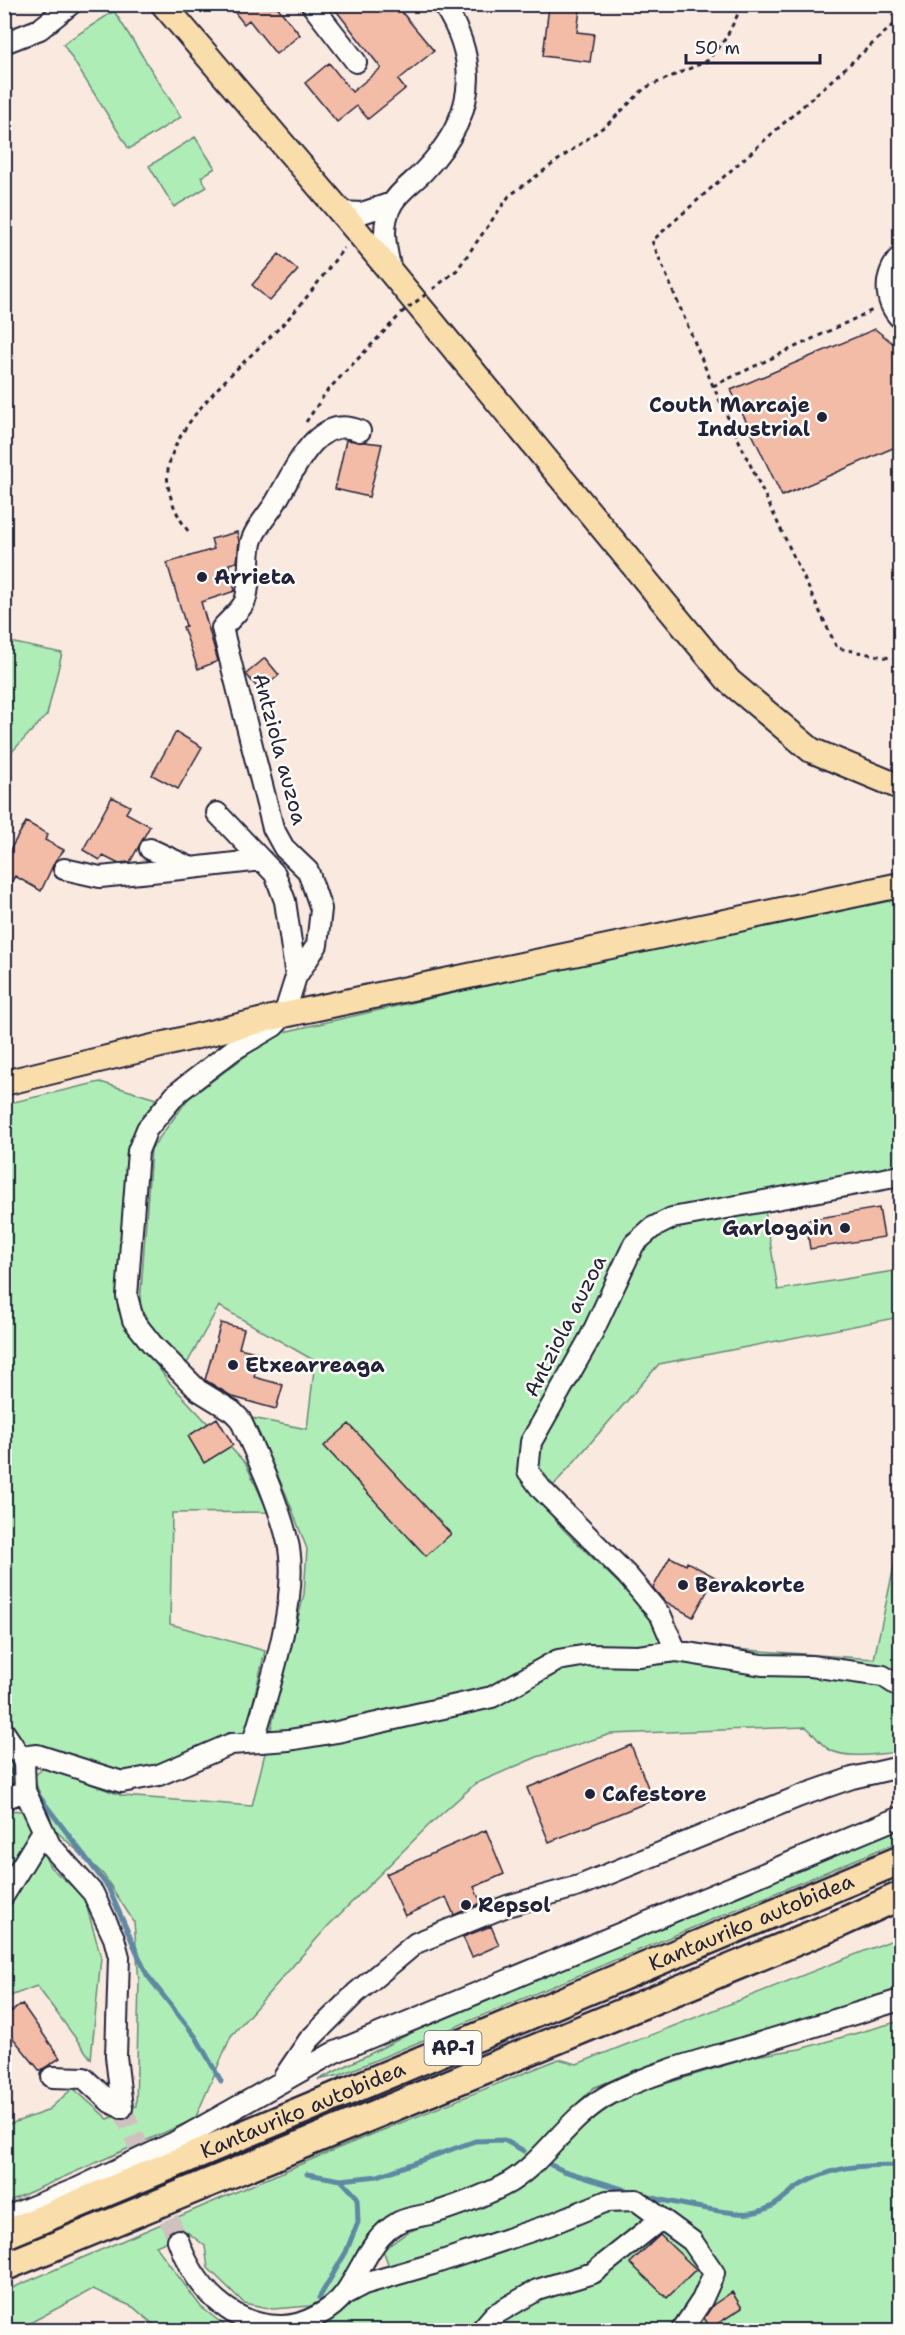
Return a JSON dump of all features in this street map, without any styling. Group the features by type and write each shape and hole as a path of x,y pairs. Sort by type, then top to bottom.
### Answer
{"highway":[{"name":"Kantauriko autobidea","path":"4,2235 900,1860"},
{"name":"Kantauriko autobidea","path":"4,2266 836,1925 900,1896"},
{"path":"836,1925 900,1908"}],"main road":[{"path":"163,4 391,271 729,681 811,750 900,787"},
{"path":"4,1083 284,1016 900,885"}],"street":[{"path":"4,43 40,29 71,4"},
{"path":"311,4 356,62"},
{"path":"341,212 362,213 392,203 426,170 450,140 463,114 468,88 468,60 459,30 443,4"},
{"path":"391,271 384,228 392,203"},
{"path":"900,257 888,276 887,290 890,303 900,318"},
{"name":"Antziola auzoa","path":"284,1016 296,977 317,945 321,909 308,872 284,848 273,828 222,628 244,602 251,541 277,501 300,457 317,438 335,429 350,426 360,431"},
{"path":"217,813 275,874 285,902 296,977"},
{"path":"150,849 191,868"},
{"path":"64,869 100,877 262,860"},
{"path":"253,1742 270,1686 289,1594 289,1549 278,1513 240,1419 232,1411 198,1390 152,1344 134,1320 127,1296 138,1151 147,1129 177,1093 233,1050 274,1026 284,1016"},
{"name":"Antziola auzoa","path":"676,1651 661,1616 627,1575 542,1490 528,1471 531,1442 590,1338 634,1244 652,1228 672,1218 900,1176"},
{"path":"24,1762 28,1756 37,1755 122,1782 134,1781 178,1768 231,1744 289,1740 348,1730 492,1697 537,1670 565,1658 588,1655 638,1656 676,1651 762,1665 811,1666 883,1676 900,1687"},
{"path":"4,1732 24,1762 26,1791 43,1831 62,1862 93,1893 114,1938 118,1958 116,2055 122,2108 110,2102 84,2078 52,2077"},
{"path":"282,2081 309,2040 356,1993 416,1943 507,1906 579,1886 800,1796 852,1778 900,1767"},
{"path":"4,1799 26,1791"},
{"path":"4,2218 78,2188 175,2142 333,2053 900,1817"},
{"path":"4,1895 43,1831"},
{"path":"345,2294 368,2252 399,2223 445,2209 510,2182 529,2167 572,2121 591,2105 612,2093 696,2062 900,2000"},
{"path":"178,2240 186,2262 201,2286 219,2304 250,2320 282,2326 303,2322 327,2310 345,2294 364,2284 538,2228 607,2201 636,2200 692,2241 714,2273 702,2300 682,2331"},
{"path":"481,2331 494,2314 537,2290 594,2273 661,2219"}],"path":[{"path":"402,314 450,275 509,196 609,123 645,88 707,61 726,38 743,4"},
{"path":"900,19 652,240 713,386 837,648 900,660"},
{"path":"188,531 175,511 168,484 169,464 180,439 216,389 280,328 357,231"},
{"path":"713,386 873,310"}],"green space":[{"path":"114,11 181,117 129,149 63,44"},
{"path":"195,137 215,168 201,177 207,187 174,207 149,166"},
{"path":"5,641 62,653 47,715 5,759"},
{"path":"900,897 900,1164 827,1182 670,1211 627,1234 604,1288 655,1239 680,1225 765,1210 778,1290 900,1270 900,1317 659,1364 540,1501 563,1529 657,1621 664,1644 874,1659 896,1557 900,1551 900,1752 855,1755 838,1753 823,1745 806,1727 611,1734 537,1757 475,1784 428,1826 328,1926 231,2036 195,2119 5,2203 4,2126 47,2111 73,2088 108,2119 136,2106 139,1981 134,1922 103,1874 55,1830 33,1777 45,1767 123,1796 252,1806 304,1594 307,1549 286,1494 252,1418 307,1429 315,1361 219,1306 185,1367 155,1334 140,1305 151,1149 188,1099 275,1034 571,966"},
{"path":"100,1082 156,1099 128,1146 118,1310 168,1381 246,1464 268,1512 172,1513 170,1624 265,1651 246,1733 141,1772 99,1768 26,1744 13,1768 16,1784 5,1788 5,1104"},
{"path":"5,1810 23,1811 50,1867 84,1897 101,1957 91,2059 37,1986 5,1998"},
{"path":"900,1829 900,1841 340,2075 318,2080 415,2031"},
{"path":"900,1937 900,1990 634,2071 593,2088 521,2162 487,2185 381,2224 359,2247 334,2294 310,2306 273,2309 244,2303 208,2268 205,2246 187,2232 156,2246 201,2307 230,2330 160,2330 133,2307 93,2289 17,2330 5,2330 5,2291 336,2149 559,2059 577,2064"},
{"path":"900,2021 900,2330 307,2330 380,2287 390,2269 383,2250 408,2232 495,2199 594,2113 626,2096 755,2056 800,2049"}],"building":[{"path":"228,4 275,4 300,35 276,54 249,20 244,24"},
{"path":"331,4 395,4 434,51 398,80 405,89 368,119 357,106 337,122 305,83 329,63 352,92 381,68"},
{"path":"549,6 580,10 577,32 594,34 590,62 543,56"},
{"path":"279,254 298,270 270,301 252,285"},
{"name":"Couth Marcaje Industrial","path":"875,329 900,349 900,445 782,496 731,390"},
{"path":"346,440 382,444 369,497 335,489"},
{"name":"Arrieta","path":"237,532 239,541 237,562 229,564 235,591 201,602 218,661 198,669 183,627 186,626 167,563 214,549 211,539"},
{"path":"265,658 279,675 260,691 246,674"},
{"path":"176,732 202,747 178,789 152,775"},
{"path":"112,797 130,806 126,813 150,826 130,862 117,863 103,856 100,860 83,850"},
{"path":"26,822 48,834 45,840 64,850 55,861 41,891 15,876 4,894 4,860"},
{"name":"Garlogain","path":"879,1208 884,1237 810,1249 806,1220"},
{"name":"Etxearreaga","path":"221,1323 244,1329 239,1348 260,1353 254,1377 283,1385 276,1409 233,1397 205,1380"},
{"path":"217,1418 233,1445 204,1463 188,1436"},
{"path":"349,1424 451,1534 426,1556 324,1446"},
{"name":"Berakorte","path":"670,1557 686,1565 687,1562 715,1577 693,1617 664,1601 653,1588"},
{"name":"Cafestore","path":"631,1745 653,1800 549,1842 527,1788"},
{"path":"486,1830 504,1874 474,1887 481,1903 454,1915 446,1897 405,1916 386,1874"},
{"path":"491,1926 499,1945 472,1957 463,1937"},
{"path":"22,2004 60,2058 40,2071 4,2027 4,2017"},
{"path":"660,2235 696,2269 667,2298 630,2263"},
{"path":"732,2292 742,2308 711,2328 704,2318 713,2305"}],"waterway":[{"path":"4,1765 12,1773"},
{"path":"39,1796 108,1887 147,1975 196,2037 221,2081"},
{"path":"307,2174 341,2180 378,2176 475,2141 504,2140 524,2151"},
{"path":"551,2165 632,2192"},
{"path":"641,2195 713,2210 751,2213 769,2208 798,2186 831,2172 852,2167 900,2165"},
{"path":"319,2298 346,2252 358,2222 357,2197 341,2180"}],"tunnel":[{"path":"122,2108 178,2240"}],"place":[{"name":"Couth Marcaje Industrial","path":"822,417"},
{"name":"Arrieta","path":"202,577"},
{"name":"Garlogain","path":"845,1228"},
{"name":"Etxearreaga","path":"233,1365"},
{"name":"Berakorte","path":"683,1585"},
{"name":"Cafestore","path":"590,1794"},
{"name":"Repsol","path":"466,1905"}]}
